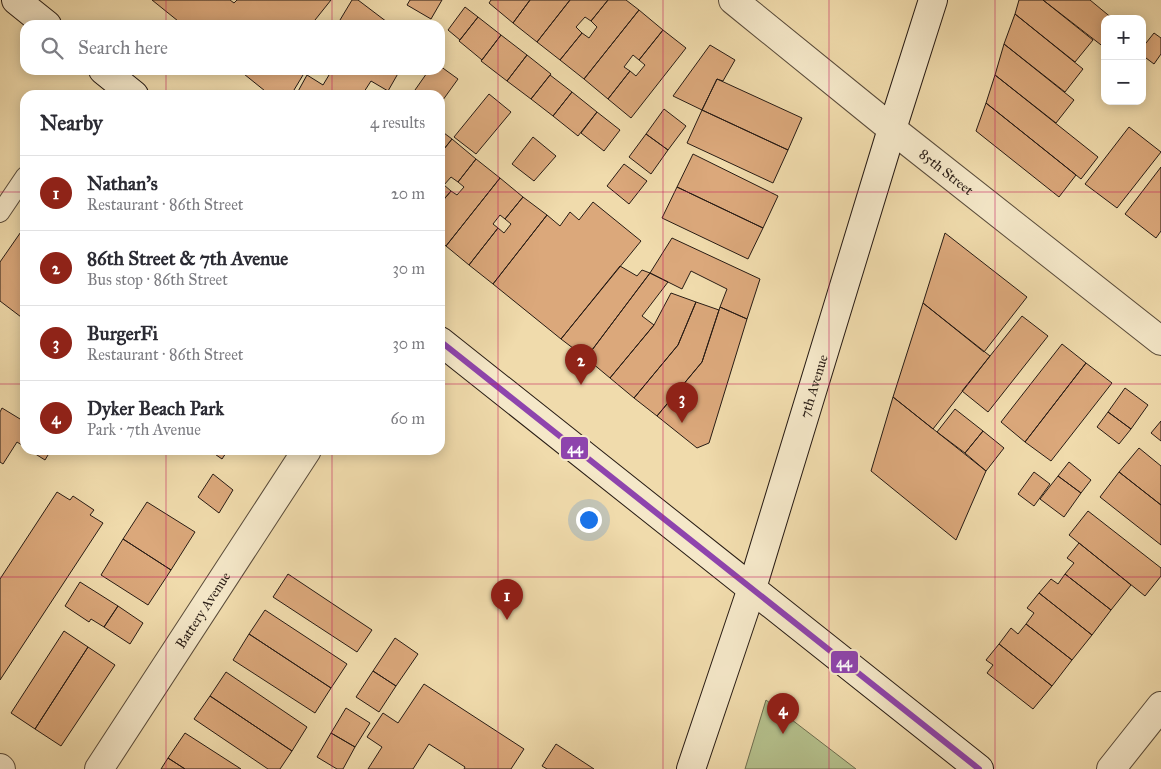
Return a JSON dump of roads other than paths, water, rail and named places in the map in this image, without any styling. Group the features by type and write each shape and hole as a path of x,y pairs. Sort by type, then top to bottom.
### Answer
{"main road":[{"path":"16,0 41,20"},
{"name":"85th Street","path":"733,0 892,129 1161,341"},
{"name":"7th Avenue","path":"691,765 752,588 933,0"},
{"path":"445,345 979,769"},
{"name":"Battery Avenue","path":"99,769 304,455"},
{"path":"1111,769 1161,706"}],"lane":[{"path":"0,213 20,183"}],"place":[{"name":"86th Street & 7th Avenue","path":"581,385"},
{"name":"BurgerFi","path":"682,423"},
{"name":"Nathan's","path":"507,620"},
{"name":"Dyker Beach Park","path":"783,734"}]}
